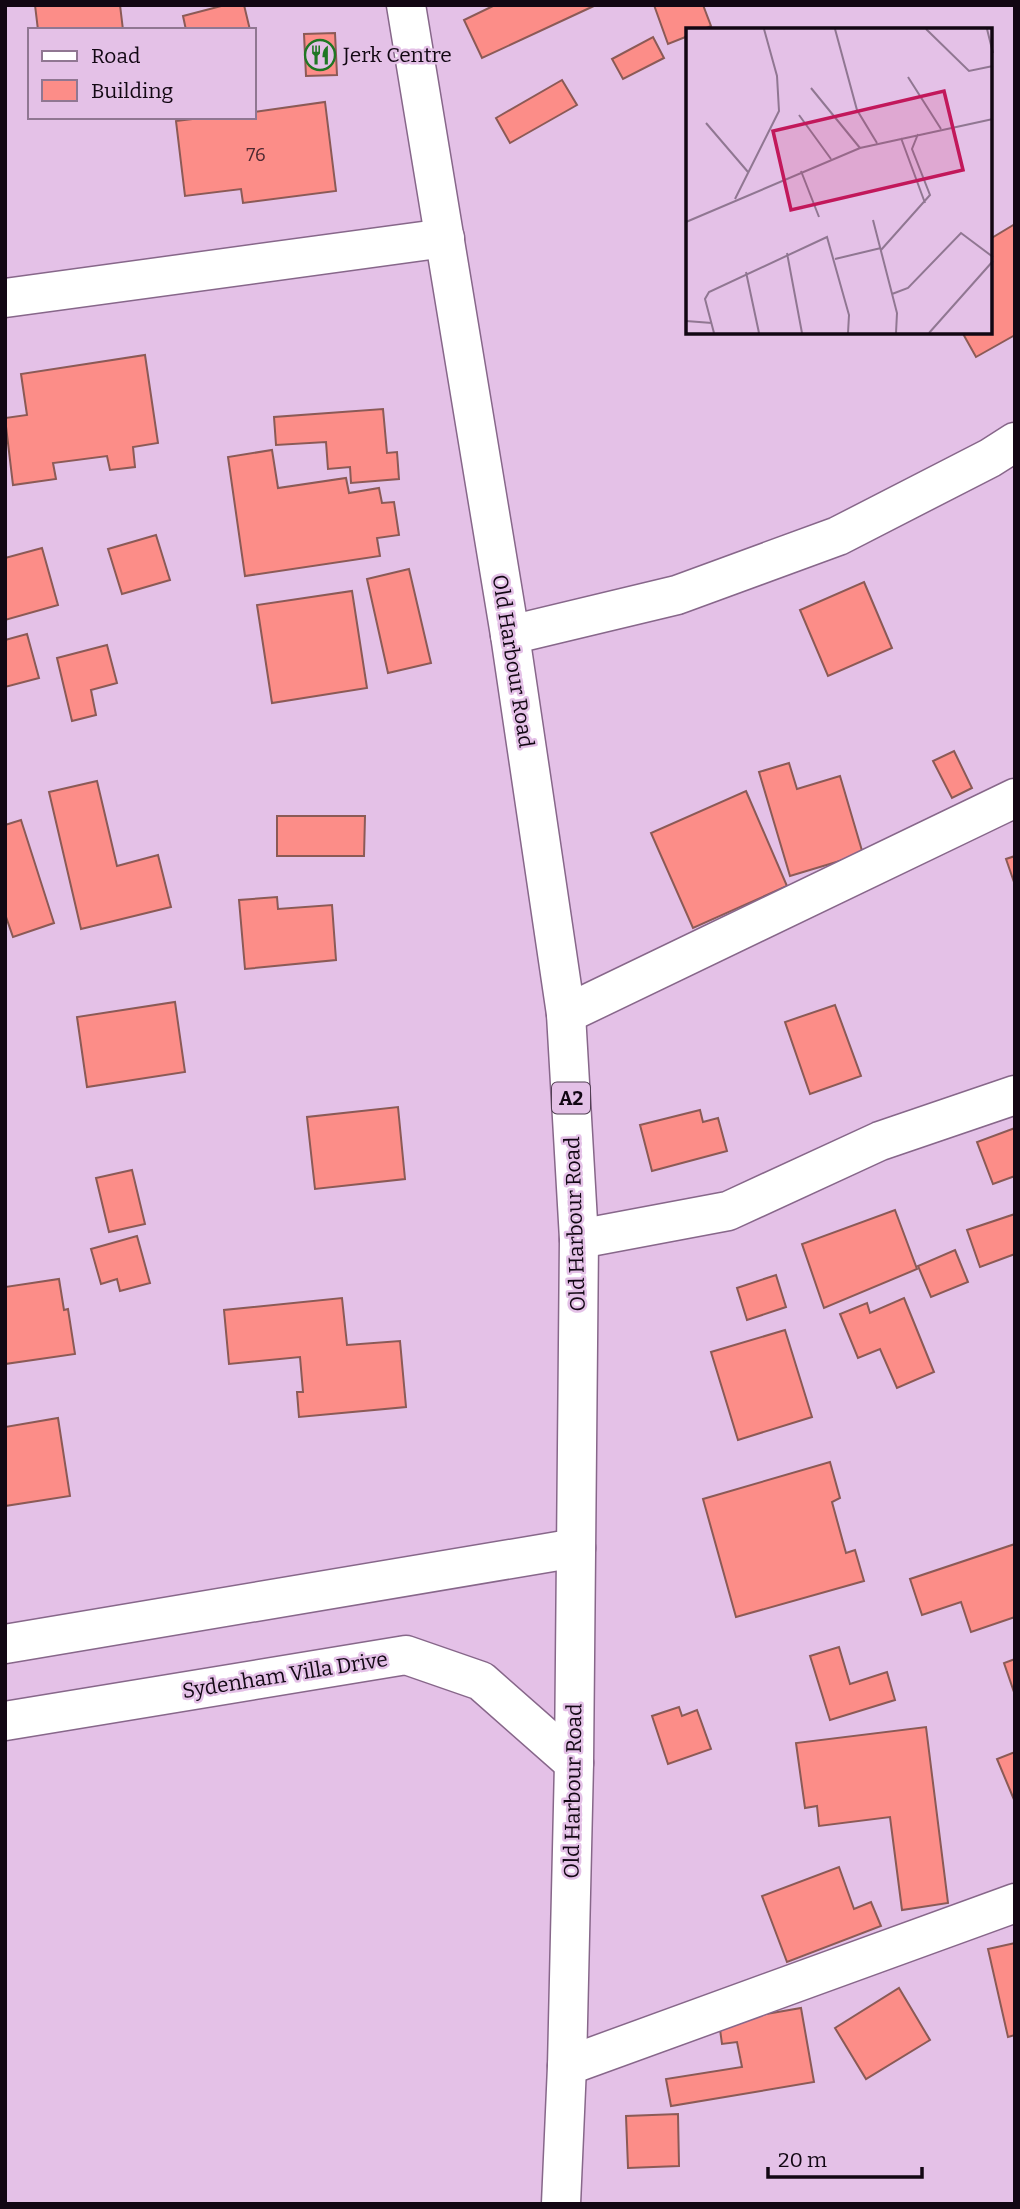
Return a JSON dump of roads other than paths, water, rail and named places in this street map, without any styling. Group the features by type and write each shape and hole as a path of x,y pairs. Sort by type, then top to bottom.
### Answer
{"street":[{"name":"Old Harbour Road","path":"406,5 510,635 566,1014 579,1238 574,1763 561,2204"},
{"path":"5,298 445,238"},
{"path":"510,635 677,595 838,536 990,458 1015,442"},
{"path":"566,1014 1015,798"},
{"path":"579,1238 728,1211 880,1141 1015,1095"},
{"path":"5,1644 576,1548"},
{"name":"Sydenham Villa Drive","path":"5,1721 405,1656 481,1681 574,1763"},
{"path":"567,2066 1015,1903"}],"place":[{"name":"Jerk Centre","path":"320,55"}]}
